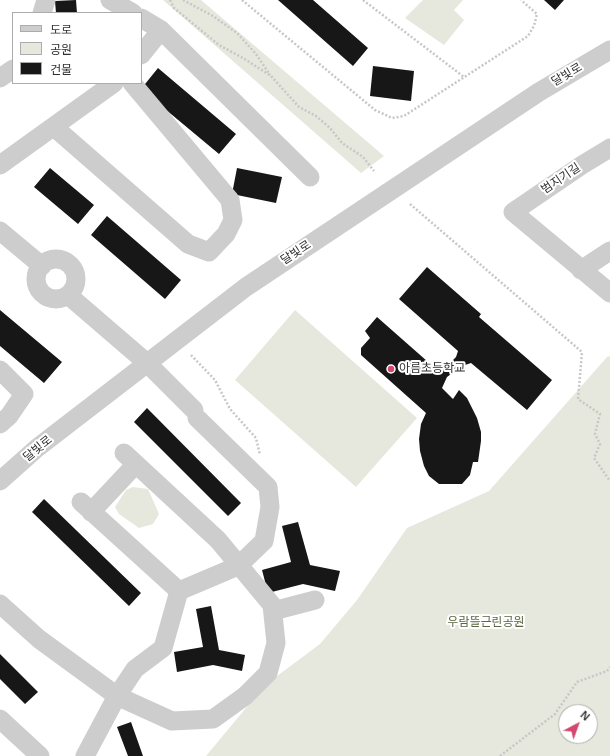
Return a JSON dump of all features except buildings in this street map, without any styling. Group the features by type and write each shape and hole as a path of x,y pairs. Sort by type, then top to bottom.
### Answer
{"street":[{"path":"42,12 46,0"},
{"path":"110,0 131,12"},
{"path":"142,19 161,30 310,177"},
{"path":"142,54 161,30"},
{"name":"달빛로","path":"0,481 38,448 246,286 539,92 610,50"},
{"path":"0,78 12,70"},
{"path":"0,165 113,84"},
{"path":"54,126 188,244 210,252 226,234 233,220 230,200 133,84"},
{"name":"범지기길","path":"581,270 513,212 582,165 610,148"},
{"path":"0,231 42,266"},
{"path":"610,251 581,270 610,293"},
{"path":"59,260 66,262 74,271 76,278 75,284 73,290 68,295 56,299 49,298 39,290 36,277 42,266 47,262 59,260"},
{"path":"68,295 147,363 195,414 268,487 270,507 264,542 238,566 179,591"},
{"path":"0,370 24,394 9,416 0,424"},
{"path":"0,604 39,638 118,696 172,721 213,719 245,696 268,673 276,643 272,605 238,566 218,540 130,458 86,507 179,591"},
{"path":"85,756 118,696 135,669 163,648 179,591"},
{"path":"273,611 315,600"},
{"path":"0,719 40,756"}],"path":[{"path":"170,0 174,8 219,44 271,76"},
{"path":"183,0 213,16 236,33 256,54 271,76 299,107 316,116 330,128 342,143 363,157 374,171"},
{"path":"242,0 375,110 392,118 404,116 528,36 534,26 537,14 522,0"},
{"path":"363,0 464,77"},
{"path":"410,204 582,352 578,399 600,414 595,434 600,444 594,458 610,481"},
{"path":"191,356 215,380 230,409 256,438 263,468 262,480"},
{"path":"500,756 555,714 577,682 606,671 610,667"}],"green space":[{"path":"163,0 201,0 384,156 361,173"},
{"path":"423,0 463,0 454,10 464,20 444,45 405,18"},
{"path":"295,310 417,418 356,487 235,380"},
{"name":"우람뜰근린공원","path":"610,356 610,756 206,756 265,685 320,644 357,600 407,528 489,491 607,357"},
{"path":"133,487 148,489 159,514 153,524 139,528 119,514 115,507 126,490"}],"place":[{"name":"아름초등학교","path":"391,369"}]}
